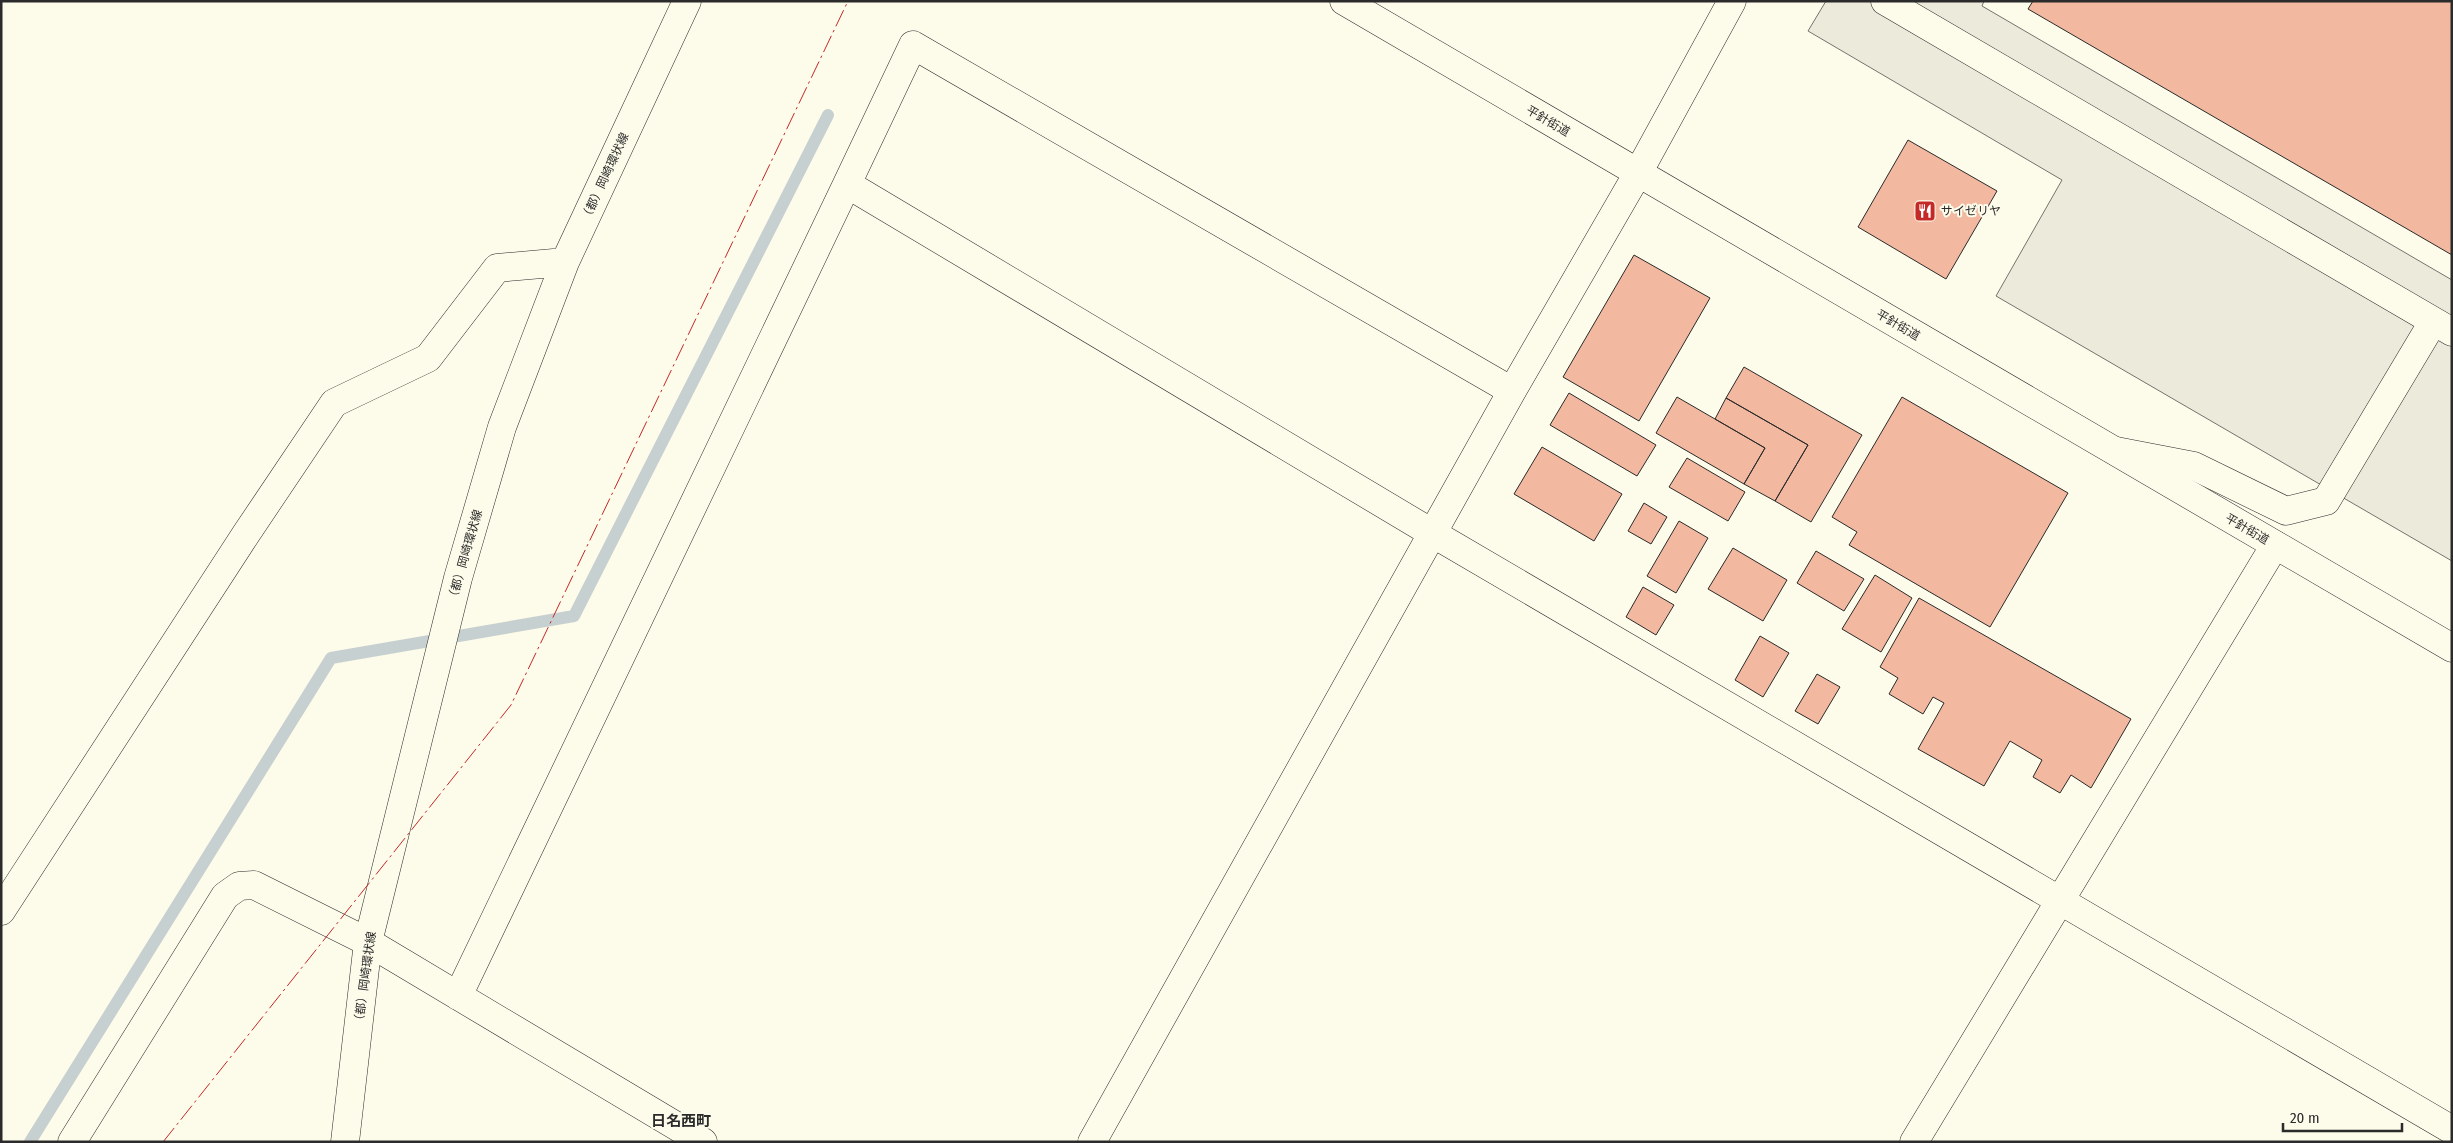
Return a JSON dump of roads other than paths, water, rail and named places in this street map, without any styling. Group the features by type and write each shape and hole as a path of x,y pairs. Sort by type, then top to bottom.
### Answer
{"street":[{"name":"（都）岡崎環状線","path":"345,1142 368,942 458,578 502,427 565,262 687,1"},
{"name":"平針街道","path":"1344,1 2452,648"},
{"path":"1092,1142 1432,532 1638,173 1732,1"},
{"path":"1885,1 2443,327 2326,501 2286,511 2194,466 2112,450"},
{"path":"458,996 913,44 1512,391"},
{"path":"847,184 1432,532 2452,1130"},
{"path":"1,911 246,534 334,403 428,358 497,268 565,262"},
{"path":"1914,1142 2275,545"},
{"path":"72,1142 225,896 239,886 254,885 368,942 703,1142"}],"waterway":[{"path":"30,1142 331,658 574,616 828,115"}],"place":[{"name":"サイゼリヤ","path":"1925,211"}],"district":[{"name":"日名西町","path":"681,1121"}]}
